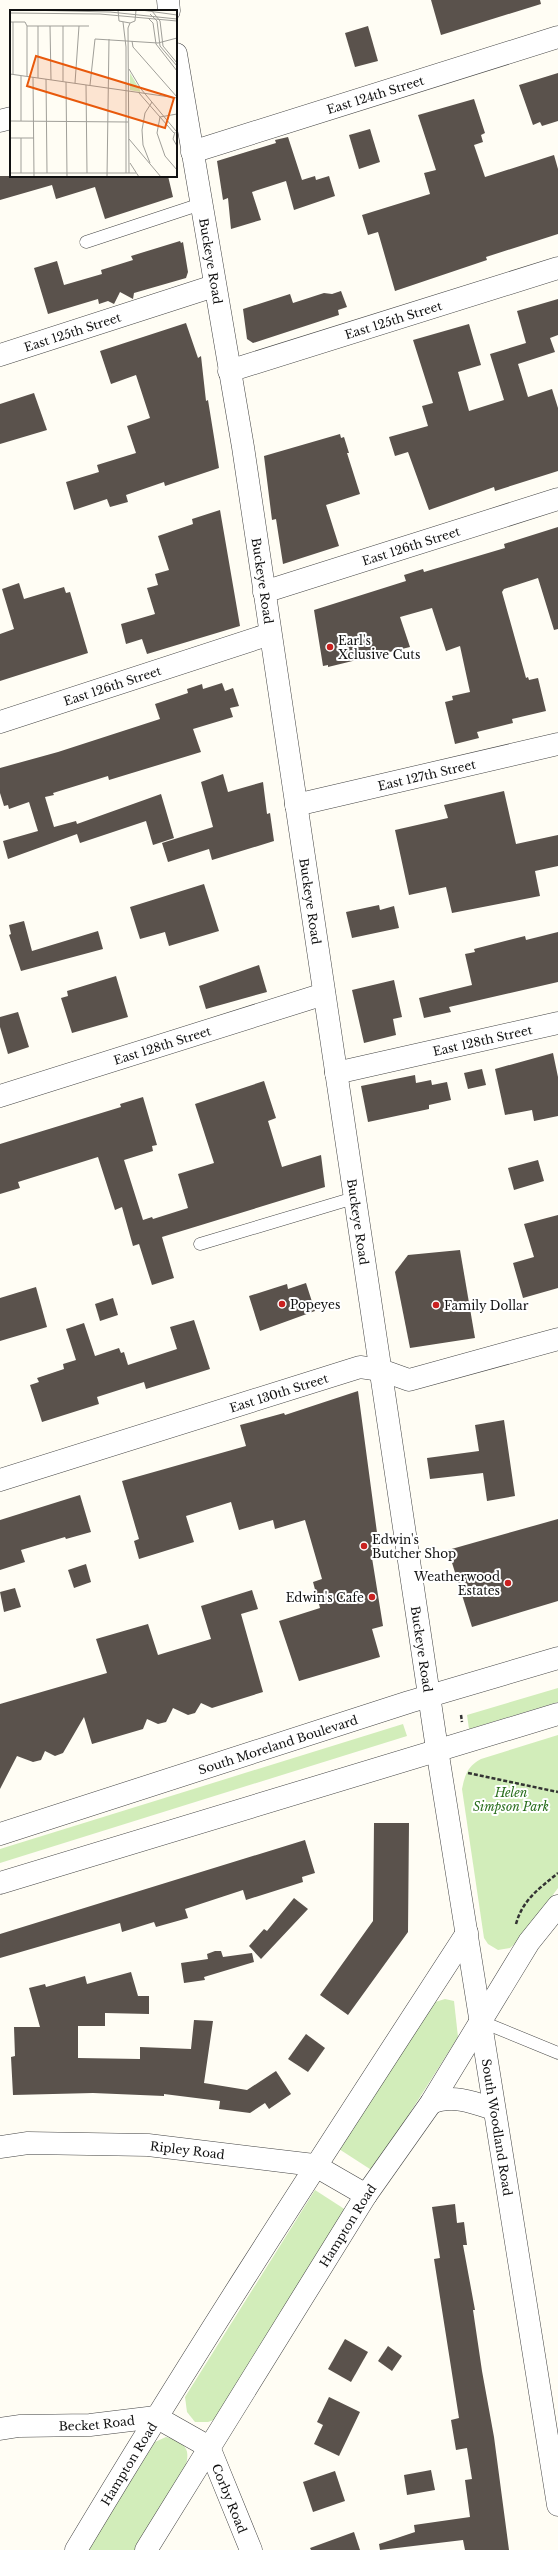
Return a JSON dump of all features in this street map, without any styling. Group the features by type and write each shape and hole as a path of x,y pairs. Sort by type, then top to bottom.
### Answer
{"street":[{"path":"168,0 169,10"},
{"name":"East 124th Street","path":"192,152 558,37"},
{"name":"Buckeye Road","path":"177,62 214,286 230,371 437,1749"},
{"path":"0,121 10,118"},
{"name":"East 125th Street","path":"230,371 558,268"},
{"name":"East 125th Street","path":"0,356 214,286"},
{"name":"East 126th Street","path":"264,592 558,498"},
{"name":"East 126th Street","path":"0,722 270,634"},
{"name":"East 127th Street","path":"296,805 558,744"},
{"name":"East 128th Street","path":"0,1096 324,994"},
{"name":"East 128th Street","path":"336,1073 558,1023"},
{"name":"East 130th Street","path":"0,1480 360,1367 381,1370 409,1380 558,1339"},
{"name":"South Moreland Boulevard","path":"0,1834 429,1696 558,1658"},
{"path":"0,1883 437,1749 558,1714"},
{"name":"South Woodland Road","path":"437,1749 493,2109 558,2505"},
{"name":"Hampton Road","path":"146,2550 366,2195 431,2103 529,1942 558,1906"},
{"name":"Hampton Road","path":"76,2550 156,2417 314,2166 466,1933"},
{"path":"431,2103 441,2098 468,2100 493,2109"},
{"name":"Ripley Road","path":"0,2147 28,2143 148,2145 314,2166 366,2195"},
{"path":"156,2417 209,2447"},
{"name":"Becket Road","path":"0,2429 19,2426 90,2425 156,2417"},
{"name":"Corby Road","path":"209,2447 251,2550"}],"lane":[{"path":"86,242 201,204"},
{"path":"200,1244 354,1198"},
{"path":"480,2021 558,2053"}],"path":[{"path":"468,1773 558,1792"},
{"path":"514,1930 518,1915 532,1894 558,1873"}],"green space":[{"path":"558,1688 558,1702 469,1729 467,1715"},
{"path":"403,1724 407,1736 0,1863 0,1849"},
{"name":"Helen Simpson Park","path":"558,1735 558,1888 519,1940 510,1948 498,1950 488,1944 484,1938 462,1789 464,1779 470,1768 481,1759"},
{"path":"445,1999 454,2001 458,2037 373,2171 339,2149 435,2002"},
{"path":"315,2190 349,2212 220,2418 208,2422 195,2422 187,2412 185,2397"},
{"path":"166,2437 180,2442 186,2449 187,2458 184,2471 178,2485 137,2550 88,2550 155,2442"}],"building":[{"path":"431,0 540,0 541,4 441,35"},
{"path":"368,26 378,61 355,67 345,33"},
{"path":"558,73 558,121 542,126 540,122 533,125 519,85"},
{"path":"474,99 485,133 481,135 483,142 474,145 485,177 554,155 558,169 558,234 486,257 487,260 395,291 378,232 368,235 362,215 430,194 424,173 436,170 418,115"},
{"path":"370,129 380,162 359,169 349,135"},
{"path":"288,137 302,180 315,176 316,180 329,176 335,196 294,210 286,181 252,192 261,220 231,229 228,198 223,200 217,161 276,143 275,140"},
{"path":"0,176 168,177 173,197 105,219 95,187 56,199 52,185 0,200"},
{"path":"180,241 181,243 183,242 188,272 186,278 134,293 133,299 120,292 114,304 108,301 99,304 98,299 48,314 34,268 57,261 64,285 102,274 101,270 133,260 131,256"},
{"path":"341,291 347,307 338,310 339,315 253,343 247,339 243,309 290,294 293,303 324,293 332,294"},
{"path":"558,299 558,335 550,338 555,352 518,364 528,397 552,389 558,408 558,471 495,491 494,487 429,510 408,452 395,456 389,437 428,426 422,406 433,403 413,340 469,324 481,365 458,372 469,411 504,400 490,354 526,343 517,311"},
{"path":"186,323 198,358 201,356 206,401 208,400 219,468 165,486 164,482 126,495 128,502 110,507 107,499 74,510 66,482 99,472 97,465 136,453 127,426 150,418 136,375 111,384 100,351"},
{"path":"34,393 47,430 0,444 0,404"},
{"path":"340,434 341,438 344,437 349,453 347,453 360,494 326,505 339,546 283,564 276,519 272,520 264,456"},
{"path":"220,510 240,626 147,654 142,639 126,644 121,624 155,614 147,588 158,585 155,574 169,570 158,536 193,524 192,519"},
{"path":"558,527 558,629 554,630 538,578 504,589 502,592 526,678 528,677 529,680 538,678 546,711 512,719 513,723 477,732 479,738 455,744 445,702 453,700 452,696 470,692 460,646 446,651 432,608 400,617 410,647 328,667 328,665 323,666 314,610 406,581 404,575 423,569 424,572 505,548 504,544"},
{"path":"19,583 24,599 64,587 66,593 70,592 88,653 0,681 0,634 14,629 2,589"},
{"path":"222,683 225,691 233,688 239,706 230,708 233,717 193,729 201,752 109,780 108,776 53,793 54,795 45,797 54,827 76,821 77,824 161,794 174,838 153,845 146,821 80,843 77,834 8,859 3,841 38,831 29,802 9,809 8,805 4,806 0,793 0,768 58,752 160,719 155,704 188,693 187,689 202,684 203,689"},
{"path":"223,774 228,792 263,782 267,814 270,813 274,841 212,860 209,849 168,862 162,843 213,827 201,782"},
{"path":"504,791 516,844 558,835 558,866 535,871 540,896 452,913 446,887 409,895 395,830 448,818 444,805"},
{"path":"204,884 219,931 169,946 165,932 140,939 130,907"},
{"path":"379,905 380,910 394,906 399,928 352,938 346,912"},
{"path":"24,921 32,951 98,931 103,949 21,971 9,935 11,934 9,925"},
{"path":"558,932 558,982 449,1007 451,1012 424,1018 419,998 472,985 465,954 475,952 474,949 525,936 526,940"},
{"path":"259,965 267,992 206,1009 199,986"},
{"path":"116,976 128,1017 72,1033 61,998 68,996 67,991"},
{"path":"394,980 402,1017 393,1019 396,1035 364,1043 352,990"},
{"path":"18,1012 29,1047 8,1054 0,1027 0,1017"},
{"path":"553,1053 558,1077 558,1116 534,1121 532,1110 505,1115 495,1069"},
{"path":"482,1069 486,1085 468,1089 464,1073"},
{"path":"415,1075 416,1083 431,1080 432,1085 447,1082 451,1100 429,1105 429,1109 368,1122 361,1086"},
{"path":"264,1081 276,1118 268,1121 282,1167 321,1155 325,1187 162,1237 174,1278 152,1285 139,1244 133,1246 122,1207 115,1210 98,1157 18,1182 20,1188 0,1194 0,1144 121,1107 120,1104 143,1097 157,1145 152,1146 153,1151 124,1160 143,1220 152,1217 153,1219 188,1208 178,1174 214,1163 195,1104"},
{"path":"538,1160 544,1181 514,1190 508,1168"},
{"path":"558,1215 558,1288 523,1298 513,1263 534,1257 524,1224"},
{"name":"Family Dollar","path":"460,1250 475,1338 410,1348 395,1272 408,1255"},
{"name":"Popeyes","path":"306,1283 315,1311 260,1331 249,1296 287,1284 288,1289"},
{"path":"36,1287 47,1327 0,1341 0,1298"},
{"path":"113,1298 118,1315 100,1321 95,1304"},
{"path":"194,1320 210,1369 146,1389 144,1382 97,1397 99,1404 42,1422 30,1385 39,1382 37,1378 64,1369 63,1364 76,1360 66,1329 84,1323 95,1356 119,1348 121,1353 124,1352 128,1365 177,1349 170,1327"},
{"path":"358,1391 380,1555 372,1558 383,1626 372,1629 380,1657 299,1681 279,1621 320,1608 313,1582 322,1579 305,1520 275,1529 273,1520 239,1530 231,1502 186,1516 194,1542 139,1559 134,1541 139,1539 122,1481 246,1446 240,1425 284,1413 285,1415"},
{"path":"504,1420 515,1496 487,1501 483,1473 430,1479 427,1458 479,1451 475,1425"},
{"path":"80,1495 91,1532 66,1539 65,1537 21,1550 25,1562 0,1570 0,1520"},
{"name":"Weatherwood Estates","path":"558,1519 558,1601 472,1627 448,1550"},
{"path":"86,1564 91,1582 74,1588 68,1570"},
{"path":"15,1588 21,1607 4,1612 0,1592"},
{"path":"252,1590 258,1609 241,1614 263,1692 212,1708 201,1703 195,1713 188,1715 173,1708 166,1722 158,1724 147,1719 143,1729 92,1744 84,1717 63,1753 55,1756 45,1751 41,1760 33,1762 17,1756 0,1789 0,1704 107,1673 96,1639 148,1624 158,1655 211,1639 201,1606"},
{"path":"374,1823 409,1823 408,1932 348,2015 320,1995 373,1921"},
{"path":"305,1840 315,1873 302,1877 303,1882 246,1900 243,1890 185,1909 188,1918 156,1927 154,1922 122,1932 120,1923 0,1958 0,1934"},
{"path":"294,1898 308,1909 261,1959 249,1946 264,1929 267,1931"},
{"path":"215,1951 221,1951 223,1957 252,1953 254,1962 204,1977 205,1980 184,1983 181,1963 208,1959 207,1954"},
{"path":"131,1972 138,1996 149,1996 149,2014 105,2013 105,2026 78,2026 78,2058 140,2059 140,2047 191,2049 194,2020 213,2021 204,2083 247,2090 276,2071 291,2094 269,2109 265,2103 250,2113 219,2109 220,2101 164,2094 164,2096 93,2093 13,2095 11,2057 15,2056 14,2027 40,2027 29,1988 45,1984 46,1987 85,1976 87,1984"},
{"path":"306,2034 325,2048 308,2072 288,2059"},
{"path":"455,2204 457,2223 464,2222 467,2245 463,2245 475,2310 473,2310 494,2437 509,2550 465,2550 463,2540 380,2550 379,2544 415,2532 414,2525 470,2517 465,2480 472,2479 467,2448 456,2450 451,2420 459,2418 434,2259 440,2258 432,2207"},
{"path":"345,2339 368,2352 351,2382 328,2369"},
{"path":"388,2346 402,2356 392,2371 378,2361"},
{"path":"329,2397 360,2412 339,2456 314,2444 323,2425 317,2422"},
{"path":"431,2470 435,2490 407,2495 404,2475"},
{"path":"335,2471 345,2501 313,2512 303,2482"},
{"path":"354,2532 360,2550 311,2550 310,2548"}],"place":[{"name":"Earl's Xclusive Cuts","path":"330,647"},
{"name":"Popeyes","path":"282,1304"},
{"name":"Family Dollar","path":"436,1305"},
{"name":"Edwin's Butcher Shop","path":"364,1546"},
{"name":"Weatherwood Estates","path":"508,1583"},
{"name":"Edwin's Cafe","path":"372,1597"}]}
